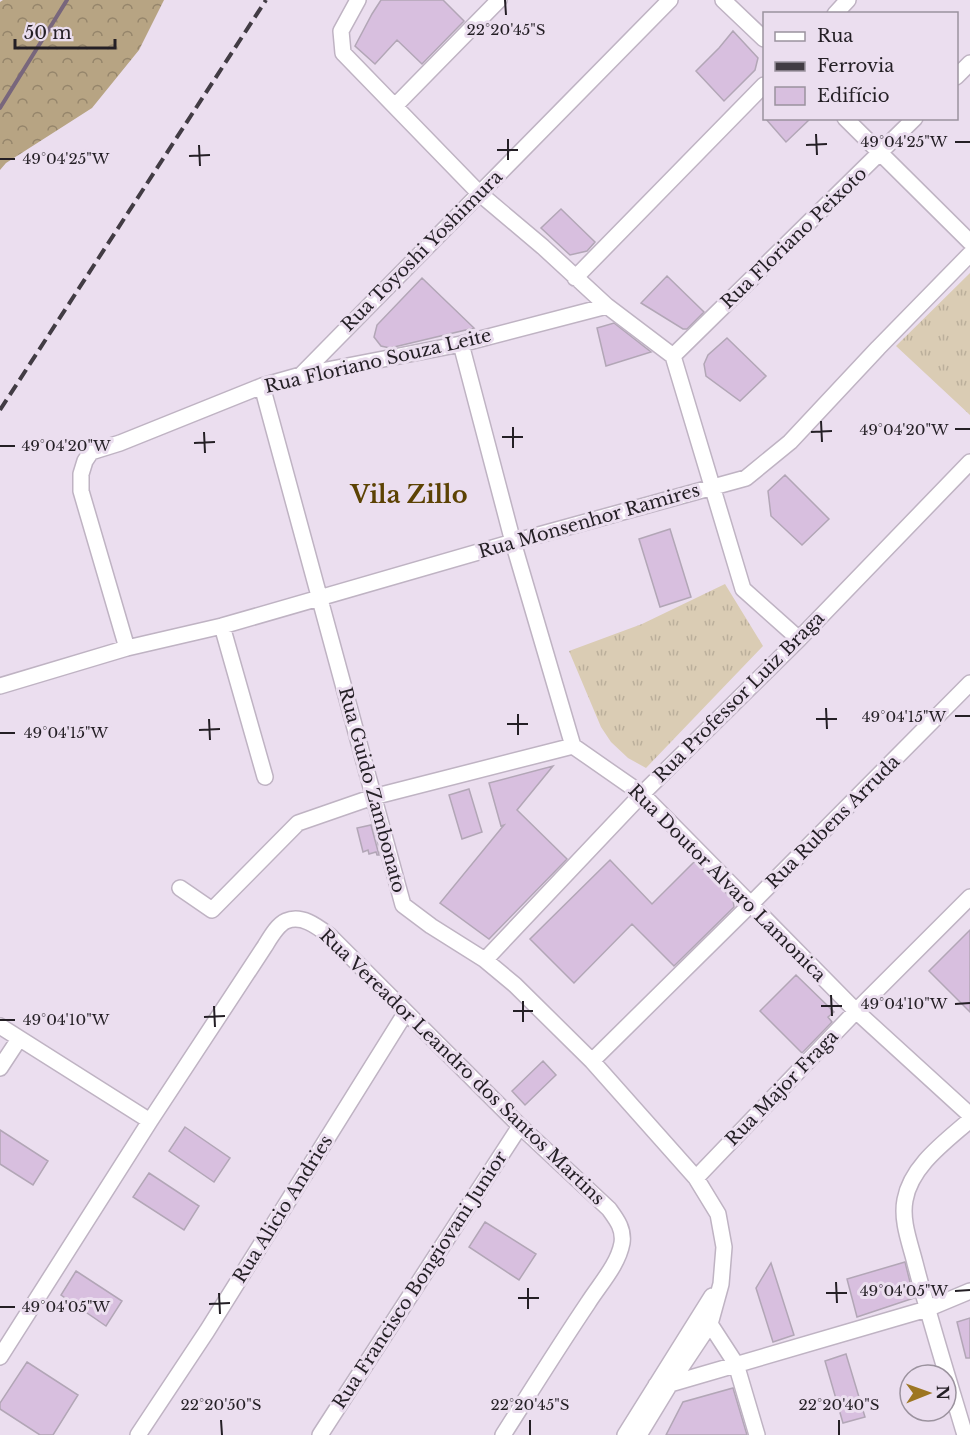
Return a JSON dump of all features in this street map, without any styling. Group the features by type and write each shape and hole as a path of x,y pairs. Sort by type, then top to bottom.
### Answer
{"street":[{"path":"358,0 341,31 343,53 479,193 543,247 607,306 673,356 743,589 799,639"},
{"path":"395,106 499,0"},
{"name":"Rua Toyoshi Yoshimura","path":"301,375 669,0"},
{"path":"723,0 763,37"},
{"path":"837,12 848,0"},
{"path":"958,76 970,63"},
{"path":"575,278 763,87"},
{"path":"847,120 970,242"},
{"name":"Rua Floriano Peixoto","path":"673,356 913,120"},
{"name":"Rua Monsenhor Ramires","path":"0,686 127,648 222,626 746,478 790,442 970,254"},
{"name":"Rua Floriano Souza Leite","path":"127,648 81,491 81,474 91,452 120,443 262,386 301,375 460,344 607,306"},
{"path":"180,888 212,910 298,823 373,797 573,746 513,542 460,344"},
{"name":"Rua Guido Zambonato","path":"262,386 403,905 431,926 485,960 515,985 592,1061 696,1178 718,1214 724,1246 720,1284 705,1319 630,1435"},
{"name":"Rua Professor Luiz Braga","path":"485,960 642,794 799,639 970,462"},
{"path":"222,626 265,777"},
{"name":"Rua Rubens Arruda","path":"592,1061 970,683"},
{"name":"Rua Doutor Alvaro Lamonica","path":"573,746 642,794 856,1011 970,1115"},
{"name":"Rua Major Fraga","path":"696,1178 856,1011 970,897"},
{"name":"Rua Vereador Leandro dos Santos Martins","path":"0,1357 150,1121 276,930 286,921 302,920 315,925 330,936 520,1126 609,1209 620,1225 622,1239 620,1252 606,1278 503,1435"},
{"name":"Rua Alicio Andries","path":"138,1435 207,1331 405,1012"},
{"path":"0,1026 150,1121"},
{"path":"0,1044 19,1039"},
{"path":"0,1068 19,1039"},
{"path":"965,1435 927,1308 903,1217 905,1199 912,1180 928,1158 970,1120"},
{"name":"Rua Francisco Bongiovani Junior","path":"320,1435 520,1126"},
{"path":"663,1385 927,1308 970,1291"},
{"path":"705,1319 736,1364 757,1435"}],"green space":[{"path":"3,0 164,0 139,50 92,108 6,163 0,170 0,2"},
{"path":"970,273 970,415 896,346"},
{"path":"725,584 763,646 646,768 628,758 611,742 601,727 569,651 642,624"}],"building":[{"path":"381,0 443,0 464,21 422,64 397,40 375,64 355,46"},
{"path":"733,31 758,58 755,70 724,101 696,71"},
{"path":"767,120 809,120 786,142"},
{"path":"561,209 595,242 587,251 570,255 541,228"},
{"path":"667,276 704,312 687,329 683,329 641,303"},
{"path":"422,278 474,328 390,348 381,346 374,337 377,325"},
{"path":"614,323 651,352 606,366 597,328"},
{"path":"727,338 766,376 740,401 706,376 704,364 708,355"},
{"path":"785,475 829,519 802,545 771,516 768,491"},
{"path":"670,529 691,597 660,607 639,539"},
{"path":"553,766 517,810 567,859 489,939 440,903 504,825 501,826 489,783"},
{"path":"469,789 482,832 462,839 449,795"},
{"path":"371,825 379,855 376,852 369,854 368,850 363,852 357,828"},
{"path":"610,860 652,904 695,861 733,900 734,907 674,966 632,924 574,983 530,939"},
{"path":"970,930 970,1012 929,971"},
{"path":"796,975 834,1012 828,1017 832,1022 802,1053 760,1011"},
{"path":"543,1061 556,1075 525,1105 512,1091"},
{"path":"185,1127 230,1158 214,1182 169,1151"},
{"path":"0,1130 48,1161 33,1185 0,1164"},
{"path":"149,1173 199,1206 184,1230 133,1197"},
{"path":"485,1222 536,1254 519,1280 469,1247"},
{"path":"905,1262 914,1298 857,1317 847,1279"},
{"path":"771,1263 794,1335 773,1342 756,1288"},
{"path":"76,1271 122,1301 106,1326 61,1295"},
{"path":"970,1318 970,1358 966,1358 957,1322"},
{"path":"846,1354 865,1417 843,1423 825,1361"},
{"path":"27,1362 78,1395 53,1435 40,1435 0,1409 0,1403"},
{"path":"733,1388 747,1435 666,1435 683,1402"}],"waterway":[{"path":"0,108 67,0"}],"railway":[{"path":"0,410 266,0"}],"district":[{"name":"Vila Zillo","path":"409,495"}]}
